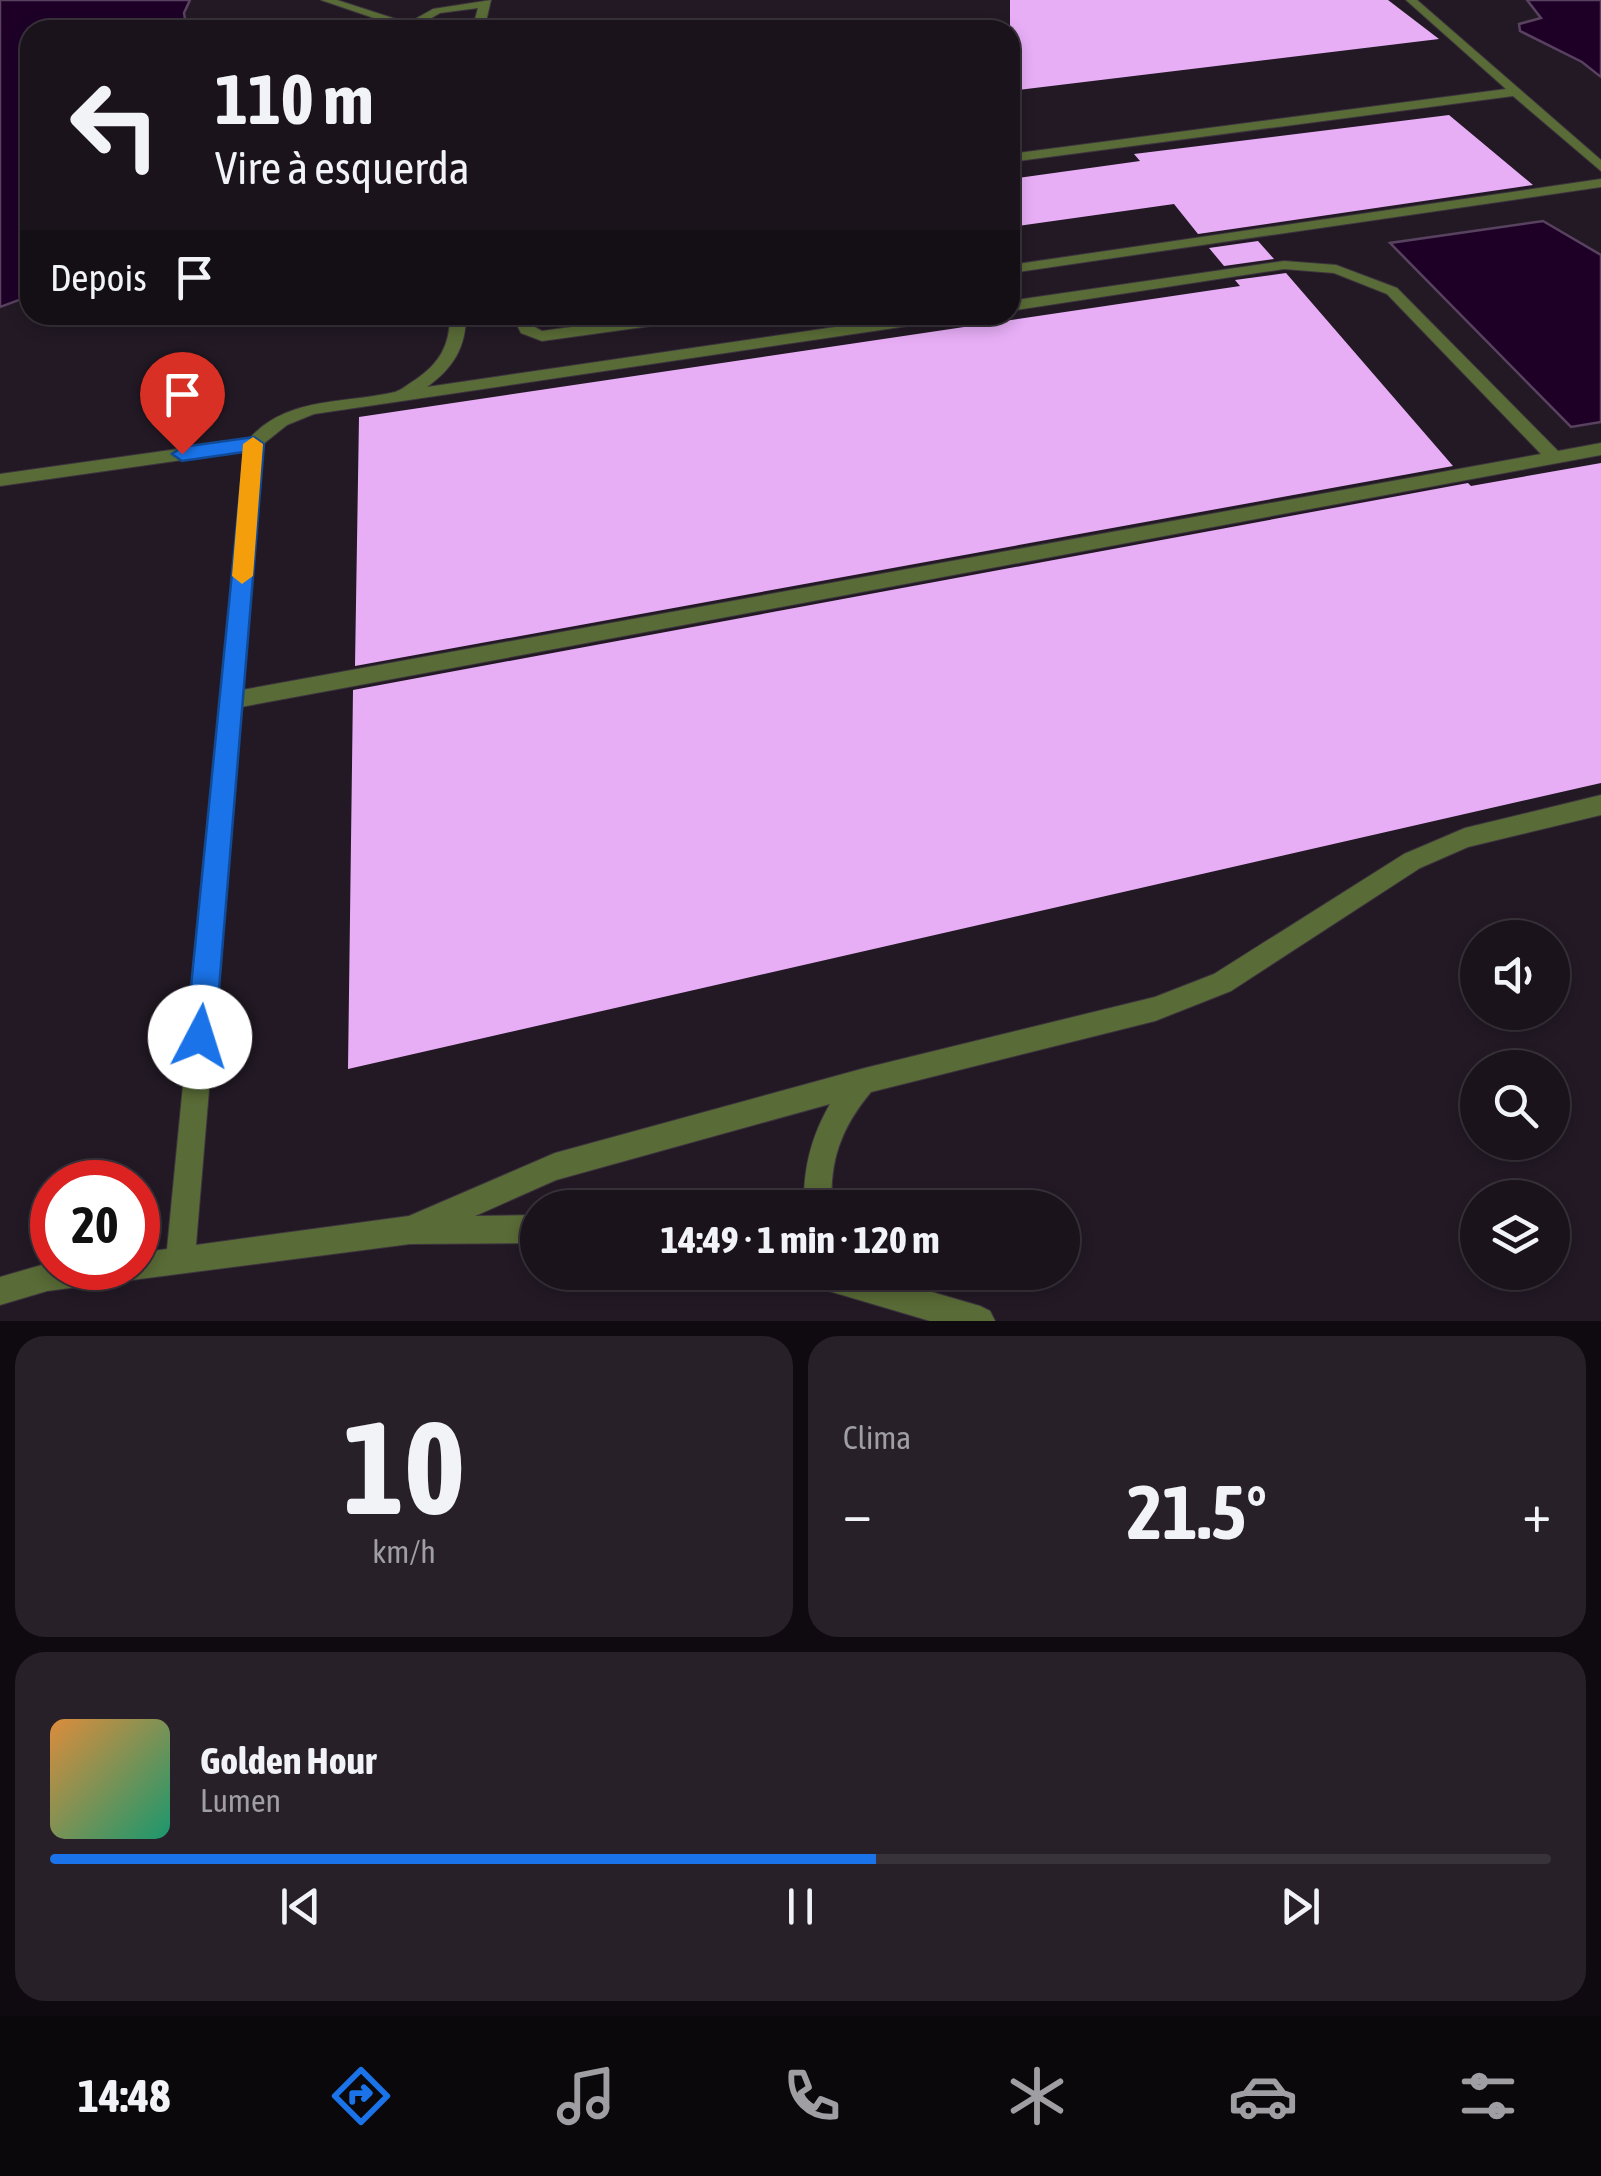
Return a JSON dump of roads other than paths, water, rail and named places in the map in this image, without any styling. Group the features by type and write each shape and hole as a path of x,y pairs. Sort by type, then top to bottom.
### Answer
{"lane":[{"path":"326,0 392,20"},
{"path":"374,0 374,14"},
{"path":"1411,0 1601,167"},
{"path":"422,20 427,13 440,9 485,2"},
{"path":"1020,157 1514,92"},
{"path":"1020,268 1601,183"},
{"path":"1020,304 1284,264 1336,269 1392,292 1555,458"},
{"path":"399,397 433,376 453,356 460,336 459,325"},
{"path":"522,325 530,333 542,336 622,325"},
{"path":"180,1262 254,444 267,429 289,415 881,325"},
{"path":"0,480 254,444"},
{"path":"231,700 1601,449"},
{"path":"410,1230 555,1167 864,1081 1155,1009 1222,983 1412,861 1464,838 1601,805"},
{"path":"816,1190 822,1143 840,1108 864,1081"},
{"path":"160,1264 410,1230 520,1229"},
{"path":"0,1291 30,1282"},
{"path":"877,1290 980,1321"}]}
